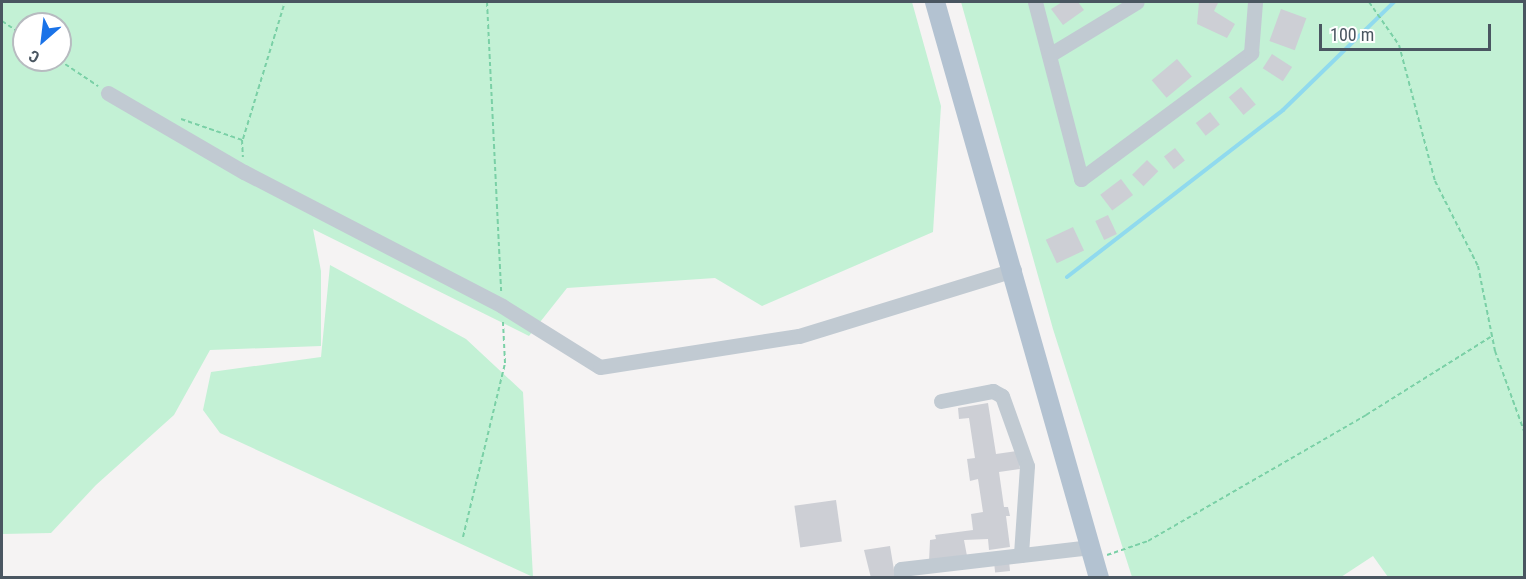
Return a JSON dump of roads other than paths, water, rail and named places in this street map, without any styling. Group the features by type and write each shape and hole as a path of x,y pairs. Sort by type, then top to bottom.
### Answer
{"main road":[{"path":"936,2 1095,561"}],"street":[{"path":"1035,2 1051,54 1081,178 1251,53 1255,2"},
{"path":"1051,54 1137,2"},
{"path":"108,93 244,172 502,306 600,367 799,336 1014,270"},
{"path":"941,401 993,391 1002,396 1027,466 1021,555"},
{"path":"901,578 901,569 1021,555 1095,561"}],"waterway":[{"path":"1067,277 1283,110 1394,2"}]}
